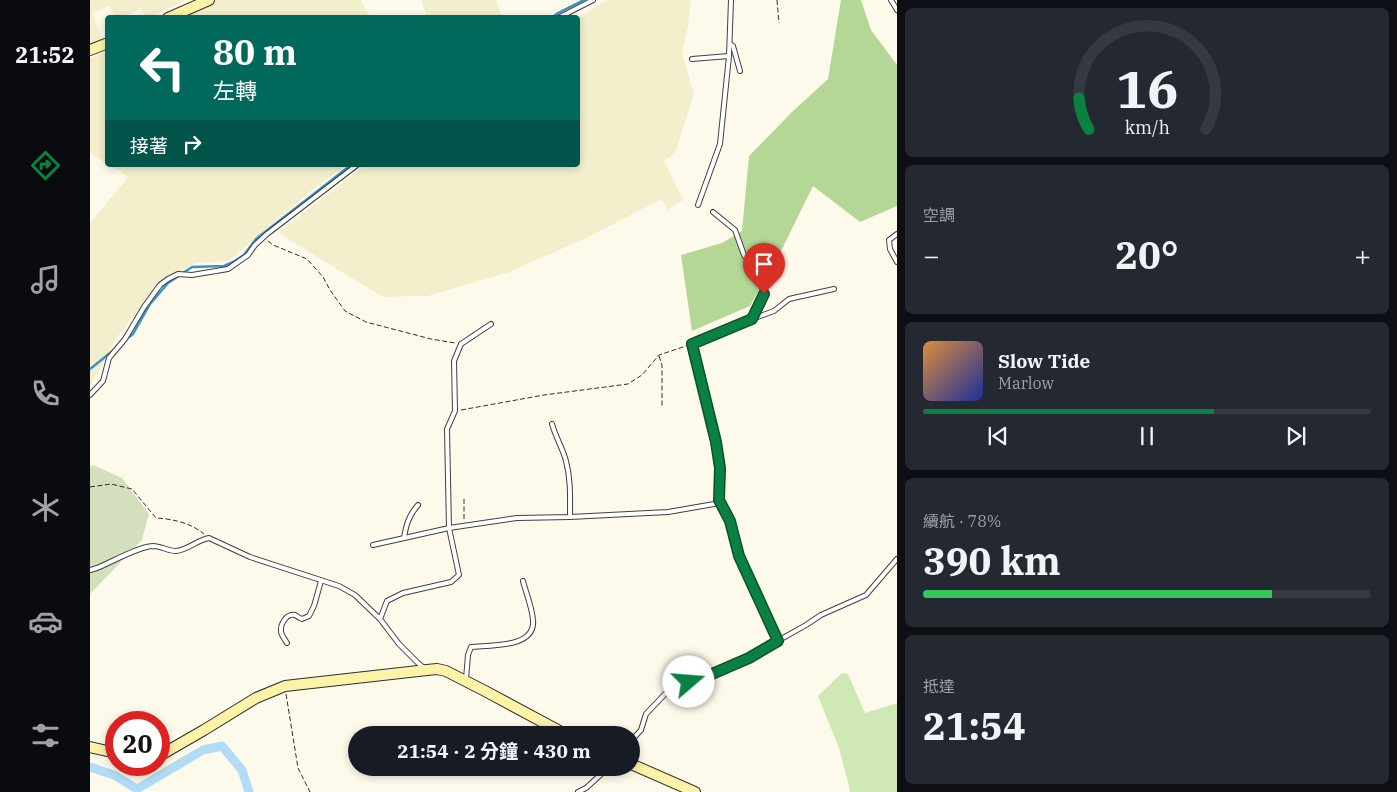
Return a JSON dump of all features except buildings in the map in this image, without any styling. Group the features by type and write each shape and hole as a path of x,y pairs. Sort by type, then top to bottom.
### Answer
{"street":[{"path":"175,15 209,0"},
{"path":"90,50 105,44"},
{"path":"170,750 256,698 285,686 437,669 466,681 549,726"},
{"path":"90,747 105,751"},
{"path":"640,768 695,792"}],"lane":[{"path":"564,15 593,0"},
{"path":"698,205 720,144 730,56 731,0"},
{"path":"891,0 897,10"},
{"path":"730,44 733,46 740,71"},
{"path":"692,59 730,56"},
{"path":"90,395 103,381 109,358 160,285 178,274 192,275 228,269 248,255 264,236 354,167"},
{"path":"713,212 735,230 744,255 761,277 764,294 752,319"},
{"path":"897,234 889,240 890,249 897,262"},
{"path":"778,641 739,556 730,521 719,500 720,468 716,442 692,344 774,311 789,299 834,289"},
{"path":"380,619 387,600 403,593 451,582 459,575 449,528 447,430 455,411 454,361 461,344 491,324"},
{"path":"552,424 566,459 570,477 570,517"},
{"path":"373,545 449,528 517,518 668,512 720,503"},
{"path":"404,538 411,513 418,505"},
{"path":"90,570 151,546 176,551 184,549 202,539 209,538 250,557 339,586 355,595 380,619 399,644 418,664 427,670"},
{"path":"640,731 646,714 665,694 679,686 749,658 821,615 866,594 897,559"},
{"path":"287,643 281,632 281,625 285,618 289,616 294,615 302,620 309,616 321,581"},
{"path":"466,681 468,655 471,647 515,642 526,638 532,630 533,620 523,581"},
{"path":"578,792 586,788 599,776"}],"path":[{"path":"777,0 779,23"},
{"path":"264,236 273,245 307,259 323,277 346,311 366,322 431,339 461,344"},
{"path":"455,411 544,395 628,384 642,375 659,355 692,344"},
{"path":"659,355 662,365 662,408"},
{"path":"90,488 111,484 132,489 156,518 169,519 196,528 209,538"},
{"path":"464,499 464,526"},
{"path":"285,686 298,768 310,792"}],"shaded area":[{"path":"90,0 186,0 155,15 145,15 140,9 128,15 115,15 109,6 93,13 102,40 90,44"},
{"path":"216,0 361,0 369,15 187,15"},
{"path":"421,0 496,0 501,15 426,15"},
{"path":"606,0 691,0 682,53 694,94 675,154 664,161 683,200 668,210 662,199 584,239 509,272 428,296 383,297 278,233 362,167 580,167 580,17"},
{"path":"105,52 105,163 90,153 90,58"},
{"path":"113,167 344,167 312,190 229,261 195,263 159,283 115,340 90,387 90,223 128,177"}],"green space":[{"path":"841,0 861,0 871,30 897,65 897,206 860,222 813,186 783,247 750,306 692,331 681,255 722,243 742,231 749,156 828,79"},
{"path":"93,465 122,478 149,514 142,540 90,594 90,466"},
{"path":"842,673 848,674 865,713 897,703 897,792 850,792 839,748 818,696"}],"waterway":[{"path":"555,15 584,0"},
{"path":"125,340 133,334 150,304 168,283 192,267 224,266 244,255 256,239 348,167"},
{"path":"90,369 115,349"},
{"path":"90,767 114,775 137,789 203,750 222,746 242,770 249,792"}],"route":[{"path":"689,682 749,658 778,641 739,556 730,521 719,500 720,468 716,442 692,344 752,319 764,294"}]}
